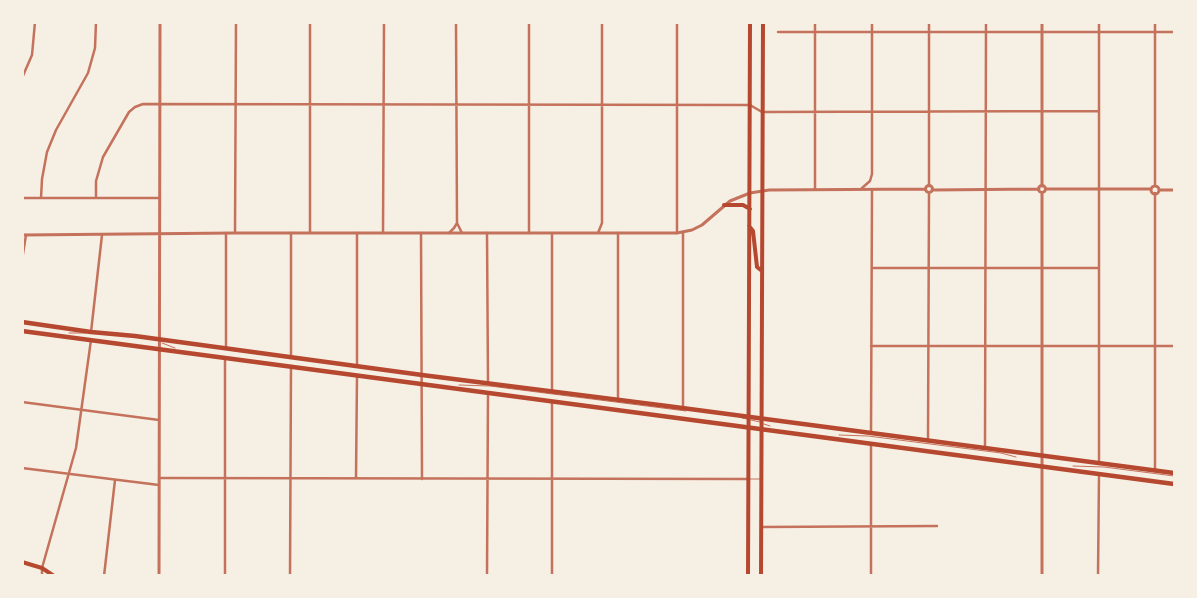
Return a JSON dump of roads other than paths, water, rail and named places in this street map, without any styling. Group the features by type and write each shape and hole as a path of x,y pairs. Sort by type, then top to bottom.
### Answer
{"main road":[{"path":"748,576 750,22"},
{"path":"761,576 763,22"},
{"path":"724,205 743,205 750,209"},
{"path":"750,226 753,231 757,267 762,271"},
{"path":"22,322 488,384 618,399 761,421 1043,455 1155,470 1174,475"},
{"path":"22,331 1174,484"},
{"path":"22,562 42,568 54,576"}],"street":[{"path":"22,78 32,55 35,22"},
{"path":"41,198 47,152 56,130 88,72 95,48 96,22"},
{"path":"159,576 160,22"},
{"path":"236,22 236,233"},
{"path":"310,22 310,233"},
{"path":"383,233 384,22"},
{"path":"456,22 457,223 462,233"},
{"path":"529,233 530,22"},
{"path":"598,233 602,223 602,22"},
{"path":"676,22 677,233"},
{"path":"815,22 815,189"},
{"path":"861,189 869,183 872,174 872,22"},
{"path":"928,22 929,186 932,190"},
{"path":"985,448 986,22"},
{"path":"928,193 932,190 1039,189 1042,186 1042,22"},
{"path":"1098,463 1099,22"},
{"path":"1155,22 1156,186 1160,190 1174,190"},
{"path":"778,32 1174,32"},
{"path":"96,198 96,181 103,157 129,112 142,104 750,105 762,112 1098,111"},
{"path":"925,190 929,186"},
{"path":"1042,186 1046,189 1152,190 1156,186"},
{"path":"22,260 24,235 154,235 160,233 683,233 702,225 736,197 750,193 815,189 925,190 928,193 928,441"},
{"path":"871,433 872,189"},
{"path":"1039,189 1042,193 1042,576"},
{"path":"1042,193 1046,189"},
{"path":"1152,190 1156,194 1155,470"},
{"path":"1156,194 1160,190"},
{"path":"22,198 160,198"},
{"path":"449,233 457,223"},
{"path":"602,223 608,233"},
{"path":"226,233 226,349"},
{"path":"291,233 291,357"},
{"path":"356,233 357,367"},
{"path":"421,233 422,479"},
{"path":"487,233 488,384"},
{"path":"552,233 552,392"},
{"path":"618,233 618,399"},
{"path":"683,233 683,408"},
{"path":"92,332 102,235"},
{"path":"872,268 1099,268"},
{"path":"42,576 42,568 76,448 91,340"},
{"path":"872,346 1174,346"},
{"path":"225,358 225,576"},
{"path":"290,576 291,366"},
{"path":"356,478 357,376"},
{"path":"487,576 488,393"},
{"path":"552,401 552,576"},
{"path":"22,402 160,420"},
{"path":"871,444 871,576"},
{"path":"22,468 159,485"},
{"path":"1098,576 1099,474"},
{"path":"159,478 748,479"},
{"path":"104,576 115,480"},
{"path":"760,527 938,526"}],"lane":[{"path":"68,333 117,334 153,339 160,340 175,348"},
{"path":"459,385 490,386 748,418"},
{"path":"761,421 770,426"},
{"path":"839,435 868,436 1001,453 1016,457"},
{"path":"1073,466 1104,467 1174,475"},
{"path":"748,479 760,479"}]}
